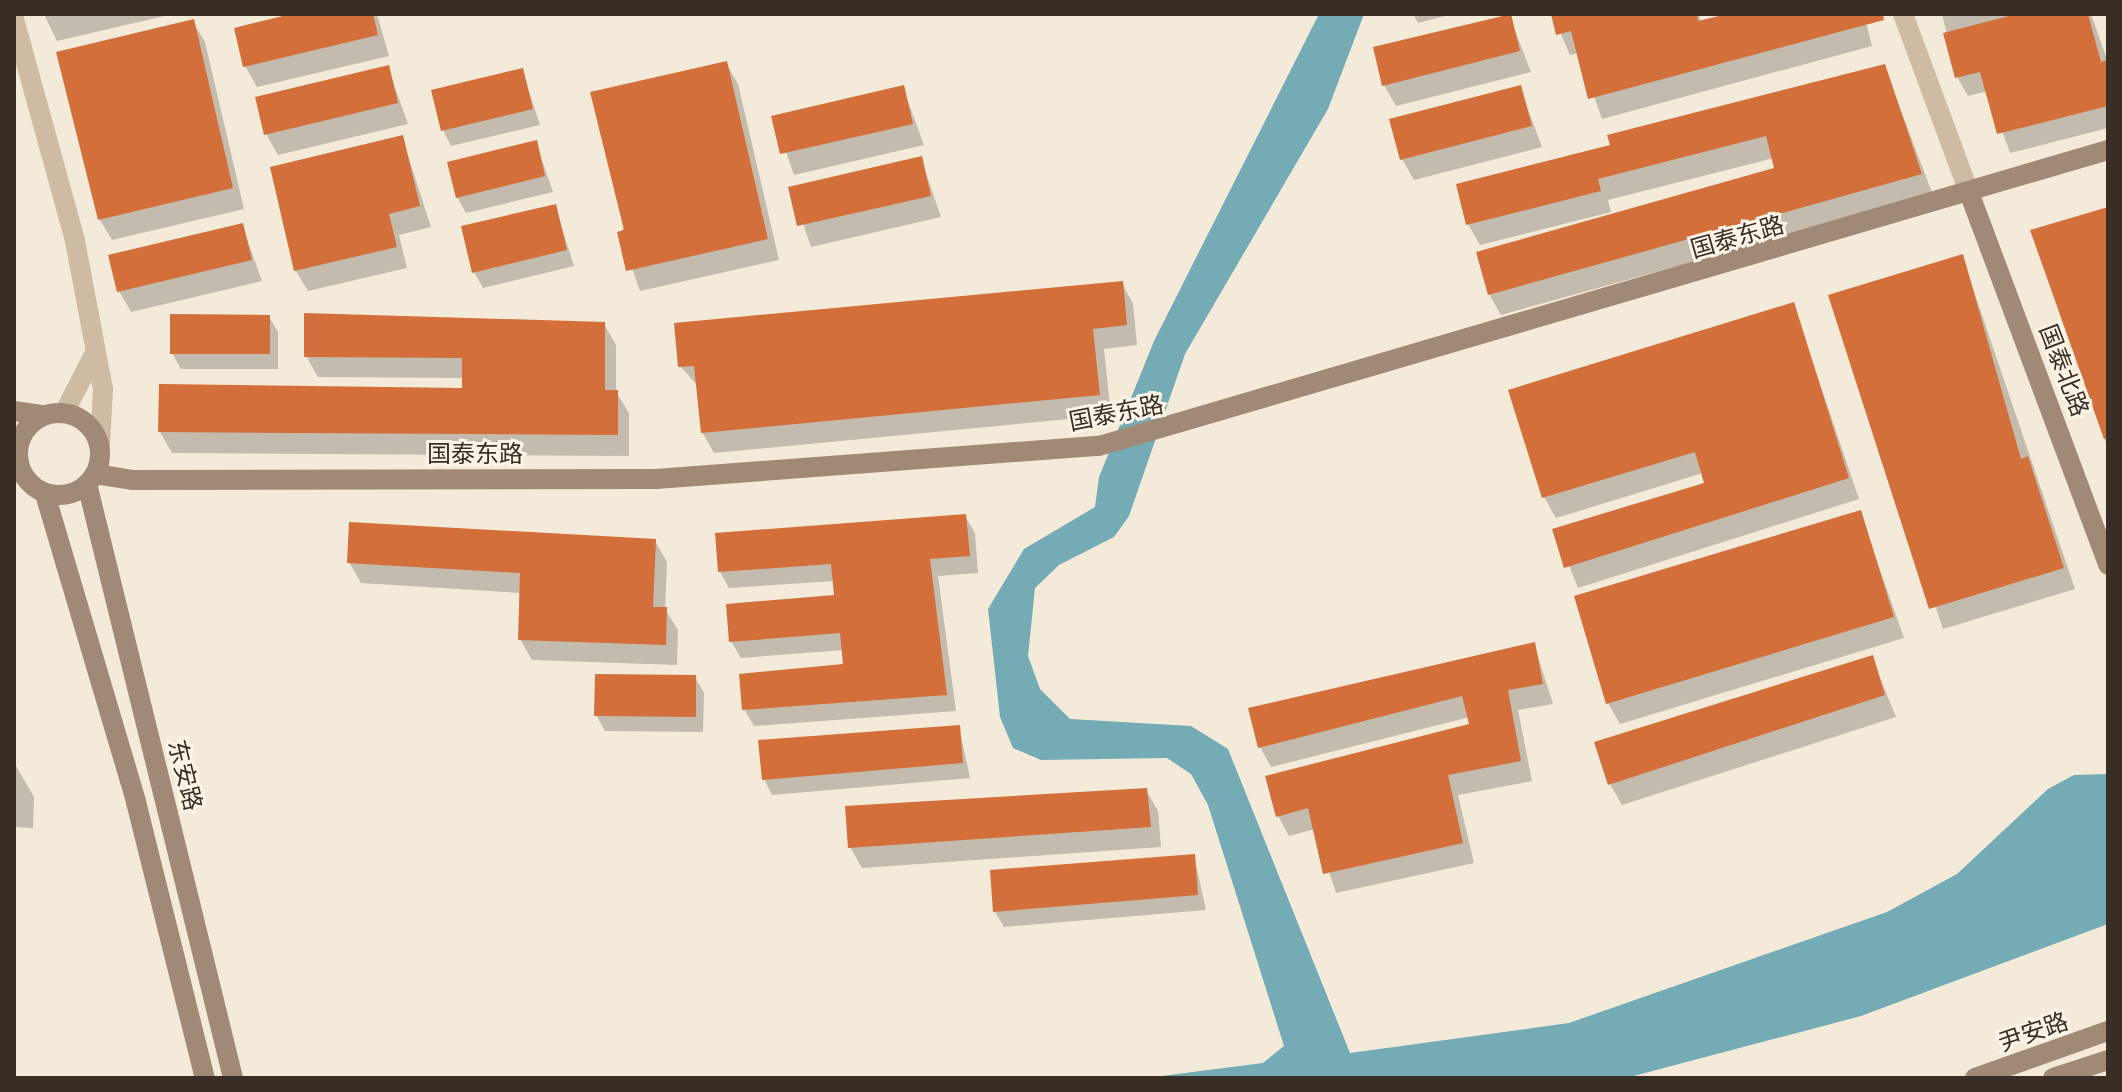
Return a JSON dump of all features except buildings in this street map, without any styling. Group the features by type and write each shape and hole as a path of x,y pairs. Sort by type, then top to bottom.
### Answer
{"street":[{"path":"1903,14 1970,195"},
{"path":"14,19 96,349 100,445 91,479 45,494"},
{"name":"国泰东路","path":"91,479 656,479 1099,446 1166,431 1970,195 2108,150"},
{"name":"国泰北路","path":"1970,195 2108,565"},
{"path":"96,349 53,414 24,431 15,454 25,479 45,494 136,802 205,1078"},
{"path":"14,411 53,414 85,421 100,445"},
{"name":"东安路","path":"91,479 233,1078"},
{"name":"尹安路","path":"1975,1078 2108,1031"},
{"path":"2053,1078 2108,1060"}],"water":[{"path":"1319,14 1364,14 1328,109 1185,354 1129,516 1114,537 1059,565 1035,588 1028,656 1040,689 1070,719 1191,726 1228,749 1350,1053 1569,1023 1887,912 1957,874 2048,789 2074,775 2108,774 2108,924 1861,1016 1626,1078 1146,1078 1263,1063 1284,1046 1208,805 1191,774 1167,758 1041,760 1013,748 1000,717 988,609 1024,549 1095,507 1099,477 1154,341"}]}
